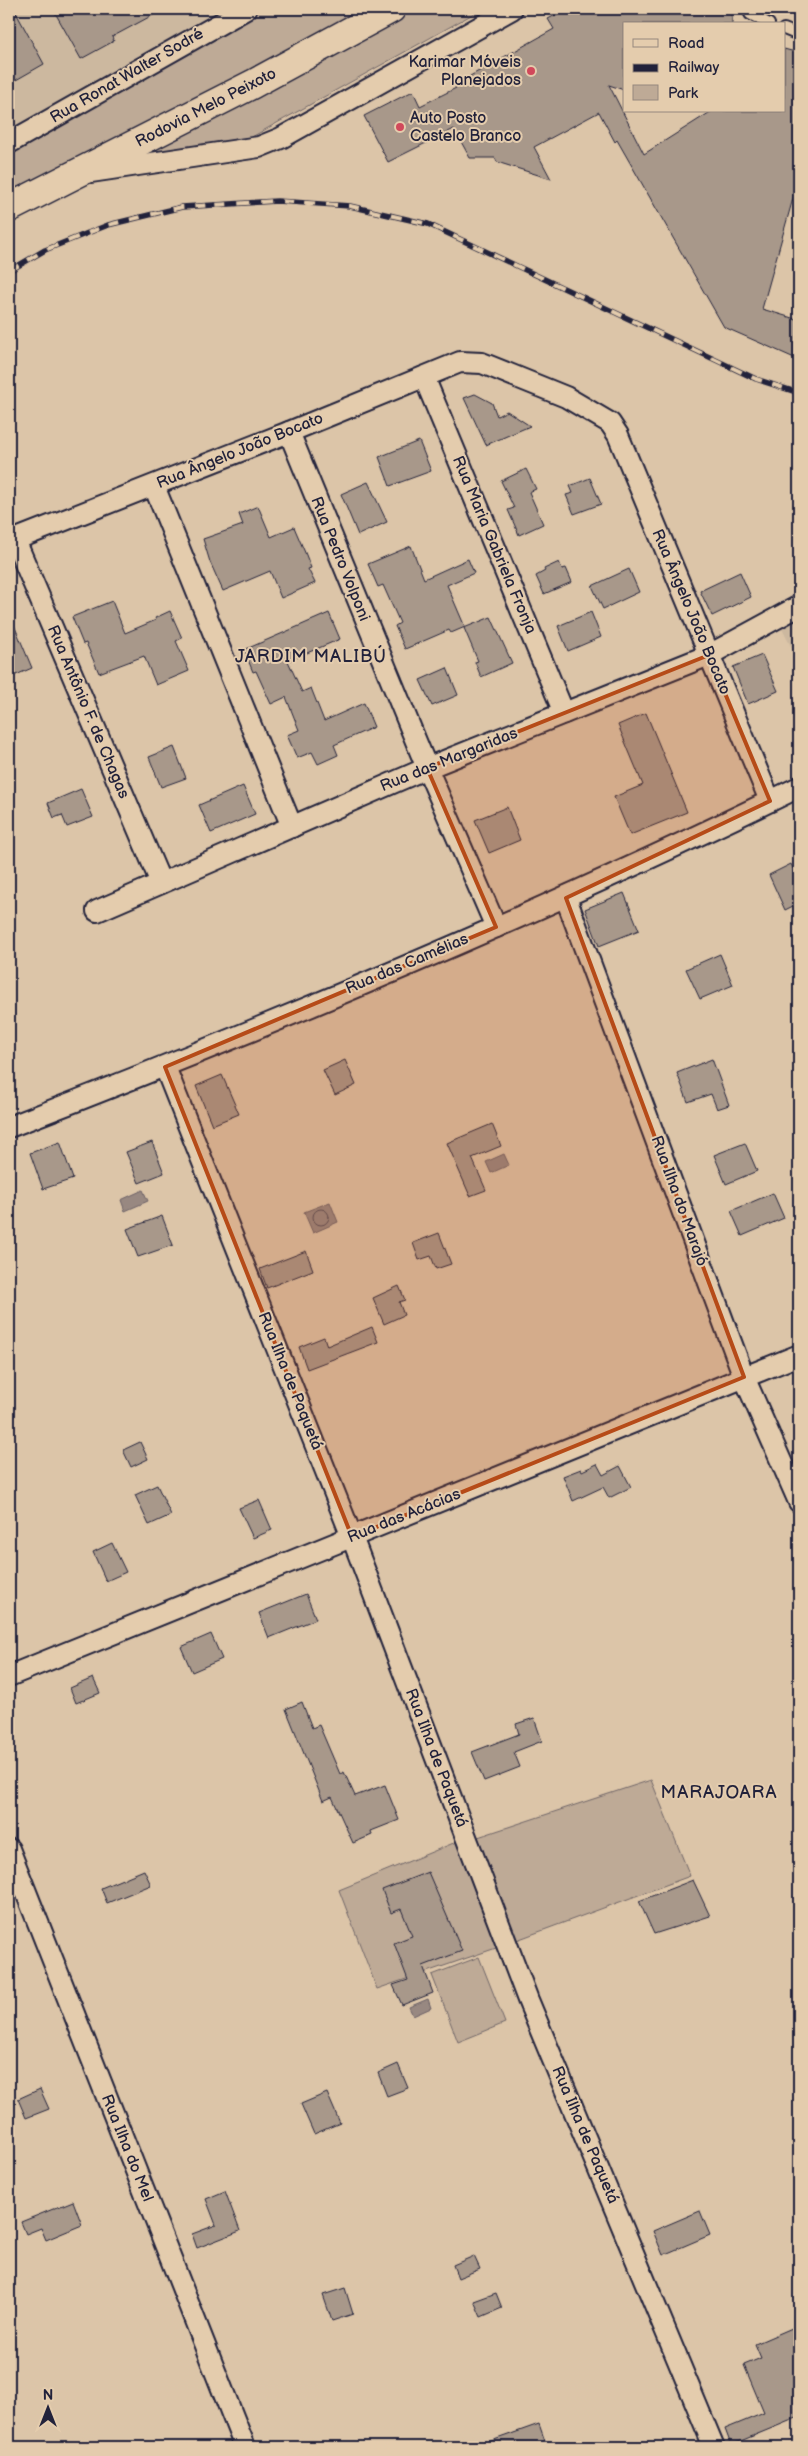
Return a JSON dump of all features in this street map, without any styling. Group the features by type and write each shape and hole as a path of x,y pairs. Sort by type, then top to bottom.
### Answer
{"main road":[{"name":"Rodovia Melo Peixoto","path":"12,207 253,84 391,9"}],"street":[{"name":"Rua Ronat Walter Sodré","path":"9,143 216,16 246,9"},
{"path":"77,174 259,147 282,138 512,9"},
{"name":"Rua Ângelo João Bocato","path":"12,541 154,486 460,362 471,360 482,362 566,397 610,423 618,435 770,801"},
{"name":"Rua Maria Gabriela Fronja","path":"424,376 564,713"},
{"name":"Rua Pedro Volponi","path":"288,432 427,768 496,927"},
{"path":"154,486 292,826"},
{"name":"Rua Antônio F. de Chagas","path":"12,541 161,884"},
{"name":"Rua das Margaridas","path":"97,911 427,768 709,655 799,606"},
{"name":"Rua das Camélias","path":"9,1127 165,1067 566,898 799,788"},
{"name":"Rua Ilha do Marajó","path":"566,898 744,1377 799,1502"},
{"name":"Rua Ilha de Paquetá","path":"165,1067 352,1537 528,2000 714,2447"},
{"name":"Rua das Acácias","path":"9,1676 799,1355"},
{"name":"Rua Ilha do Mel","path":"9,1849 246,2447"}],"lane":[{"path":"748,9 750,14 765,22"},
{"path":"786,30 799,35"}],"highlighted area":[{"path":"709,655 770,801 566,898 744,1377 352,1537 165,1067 496,927 427,768"}],"shaded area":[{"path":"9,9 245,9 9,138"},
{"path":"799,613 799,662 779,623"}],"green space":[{"path":"258,9 363,9 9,208 9,142"},
{"path":"399,9 482,9 250,138 115,160"},
{"path":"651,1780 690,1876 514,1941 478,1837"},
{"path":"461,1840 499,1947 377,1989 339,1890"},
{"path":"479,1957 505,2023 458,2042 432,1975"}],"water":[{"path":"504,1154 509,1165 491,1173 486,1162"},
{"path":"143,1190 148,1201 125,1211 121,1200"},
{"path":"330,1202 338,1222 313,1233 304,1212"},
{"path":"428,1999 431,2008 413,2016 409,2007"}],"building":[{"path":"9,9 14,9 44,64 9,84"},
{"path":"53,9 164,9 112,37 114,41 81,59"},
{"path":"567,9 732,9 732,22 623,22 623,90 609,85 644,154 710,112 786,112 786,50 799,53 799,177 762,309 799,320 799,360 724,327 599,112 534,147 551,179 497,162 495,158 470,158 454,129 388,162 364,116 413,91 420,106 456,88 454,85 554,29 548,19"},
{"path":"475,394 492,403 497,416 507,411 530,426 486,445 464,398"},
{"path":"419,441 431,471 390,486 379,457"},
{"path":"526,469 536,489 529,492 543,524 519,535 508,510 514,508 501,481"},
{"path":"590,478 601,504 574,514 566,495 573,493 570,486"},
{"path":"368,482 387,522 358,535 341,494"},
{"path":"258,506 271,537 294,527 311,568 308,569 315,583 281,598 270,571 223,591 210,562 203,539 243,525 239,514"},
{"path":"411,546 424,579 468,559 474,573 447,585 465,627 451,633 449,630 405,649 395,626 400,623 383,585 378,587 368,564"},
{"path":"559,562 562,569 566,568 572,582 544,594 536,576 545,571 544,569"},
{"path":"629,569 639,592 603,609 592,586"},
{"path":"740,572 751,597 712,616 700,591"},
{"path":"112,601 125,633 156,620 155,618 170,611 182,638 176,641 189,671 156,685 144,656 99,673 86,643 83,644 72,617"},
{"path":"591,612 601,637 568,651 558,626"},
{"path":"9,613 32,668 9,678"},
{"path":"329,613 340,639 288,661 302,692 311,688 324,721 364,703 374,727 334,745 338,755 318,764 312,752 297,758 287,735 299,730 286,697 271,704 256,671 253,672 244,650"},
{"path":"491,617 512,663 481,677 475,662 478,661 464,628"},
{"path":"762,655 778,691 748,704 733,667"},
{"path":"447,668 458,695 432,706 420,680"},
{"path":"646,713 687,812 630,835 614,797 643,785 618,725"},
{"path":"174,747 186,778 161,787 149,757"},
{"path":"243,786 255,814 211,833 199,805"},
{"path":"81,789 93,817 67,827 62,815 54,818 48,803"},
{"path":"507,807 520,840 489,853 475,820"},
{"path":"791,864 799,882 799,903 785,910 769,875"},
{"path":"624,893 639,930 599,946 585,909"},
{"path":"720,954 733,985 700,999 686,969"},
{"path":"712,1059 729,1105 717,1109 711,1094 688,1102 677,1073"},
{"path":"345,1060 356,1085 335,1095 323,1070"},
{"path":"222,1075 239,1114 212,1125 196,1086"},
{"path":"492,1124 501,1146 472,1158 486,1190 470,1196 447,1143"},
{"path":"60,1142 73,1179 43,1189 30,1153"},
{"path":"152,1142 164,1173 139,1183 126,1152"},
{"path":"745,1143 757,1171 726,1184 714,1155"},
{"path":"773,1193 784,1218 742,1236 731,1211"},
{"path":"162,1216 173,1245 138,1257 127,1229"},
{"path":"439,1233 451,1264 436,1269 431,1256 419,1260 413,1243"},
{"path":"306,1251 313,1270 267,1288 260,1269"},
{"path":"399,1286 405,1300 399,1302 404,1315 384,1324 373,1298"},
{"path":"372,1327 378,1342 307,1369 299,1347 324,1337 327,1346"},
{"path":"140,1442 148,1459 131,1467 123,1450"},
{"path":"597,1464 603,1475 620,1466 631,1487 609,1498 603,1487 573,1501 563,1476 581,1469 582,1471"},
{"path":"157,1485 171,1515 149,1525 135,1495"},
{"path":"259,1500 272,1530 253,1538 239,1508"},
{"path":"112,1543 126,1572 106,1581 93,1552"},
{"path":"306,1594 316,1619 269,1638 259,1613"},
{"path":"211,1634 222,1659 192,1672 181,1647"},
{"path":"93,1678 100,1693 76,1703 70,1688"},
{"path":"302,1702 312,1728 319,1725 340,1774 344,1772 355,1796 385,1785 399,1820 371,1831 372,1835 353,1843 332,1797 323,1801 286,1709"},
{"path":"534,1718 542,1741 514,1752 520,1767 484,1781 472,1752 519,1734 516,1724"},
{"path":"144,1870 151,1885 107,1903 101,1888"},
{"path":"428,1872 462,1951 423,1966 433,1993 402,2005 393,1985 408,1980 394,1943 412,1936 401,1909 391,1913 382,1890"},
{"path":"693,1880 710,1916 654,1934 639,1901"},
{"path":"398,2064 408,2088 387,2096 378,2073"},
{"path":"40,2089 49,2109 26,2118 18,2099"},
{"path":"327,2093 340,2123 314,2134 301,2104"},
{"path":"225,2191 240,2231 197,2248 192,2234 216,2225 206,2199"},
{"path":"73,2201 82,2225 46,2240 41,2228 26,2234 21,2222"},
{"path":"700,2211 710,2235 663,2255 653,2231"},
{"path":"474,2256 480,2269 458,2278 453,2265"},
{"path":"345,2288 353,2314 332,2321 323,2295"},
{"path":"496,2293 502,2308 481,2317 474,2301"},
{"path":"799,2325 799,2417 731,2445 725,2429 764,2413 744,2365 761,2358 755,2344"},
{"path":"539,2424 547,2447 481,2447 480,2445"}],"railway":[{"path":"9,271 45,250 108,225 182,207 277,201 350,206 428,224 756,379 799,393"}],"place":[{"name":"Karimar Móveis Planejados","path":"531,71"},
{"name":"Auto Posto Castelo Branco","path":"400,127"}],"district":[{"name":"JARDIM MALIBÚ","path":"311,656"},
{"name":"MARAJOARA","path":"719,1792"}]}
